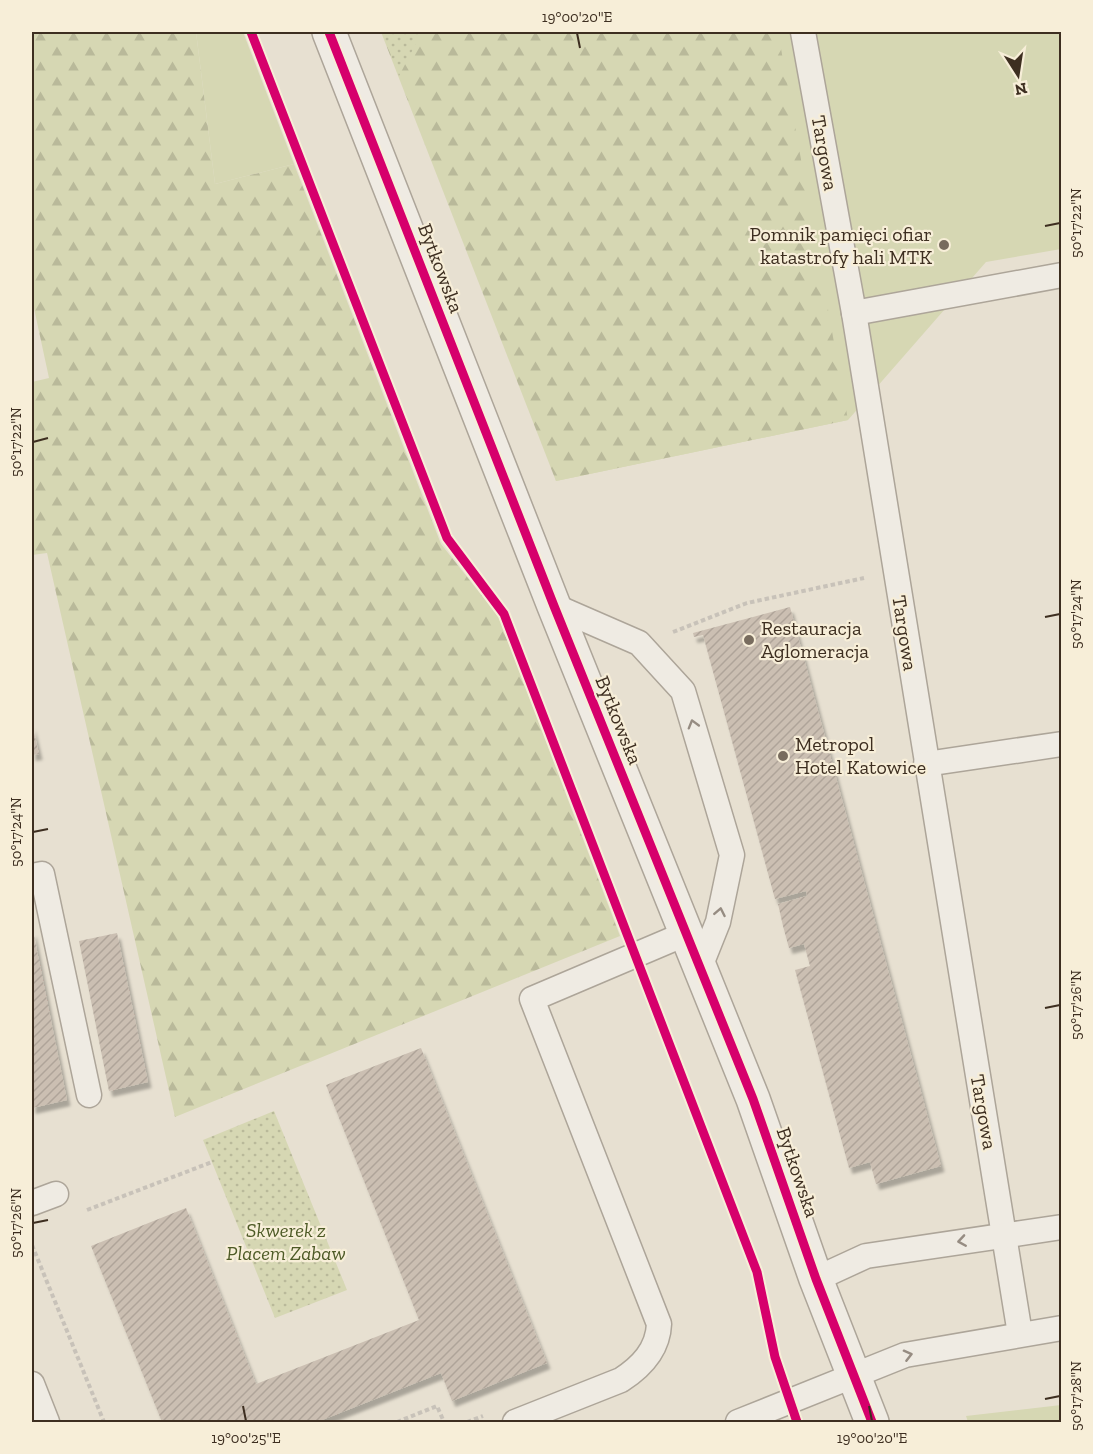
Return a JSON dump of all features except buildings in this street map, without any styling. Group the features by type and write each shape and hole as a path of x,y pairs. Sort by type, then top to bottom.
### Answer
{"street":[{"name":"Bytkowska","path":"329,32 554,606 753,1099 816,1279 872,1422"}],"lane":[{"name":"Targowa","path":"803,32 854,313 1020,1334"},
{"path":"854,313 1062,275"},
{"path":"554,606 639,643 683,691 732,855 718,922 700,967"},
{"path":"926,764 1062,744"},
{"path":"32,876 42,874 89,1095"},
{"path":"515,1422 621,1380 637,1370 649,1356 658,1335 659,1324 532,999 685,934"},
{"path":"32,1203 56,1194"},
{"path":"816,1279 866,1256 1062,1227"},
{"path":"738,1422 905,1355 1062,1328"},
{"path":"32,1384 47,1422"}],"path":[{"path":"672,633 747,603 895,571"},
{"path":"80,1213 212,1162"},
{"path":"32,1245 104,1422"},
{"path":"397,1422 437,1406 444,1422"}],"green space":[{"path":"32,32 196,32 215,184 294,164 441,544 498,616 620,936 175,1117 47,553 32,555 32,382 49,378 32,299"},
{"path":"196,32 243,32 294,164 215,184"},
{"path":"381,32 778,32 848,420 556,481"},
{"path":"382,32 422,32 399,76"},
{"path":"422,32 1061,32 1061,249 986,262 848,420 556,481"},
{"name":"Skwerek z Placem Zabaw","path":"274,1111 347,1290 275,1318 203,1140"},
{"path":"1061,1405 1061,1422 968,1422 966,1416"}],"cycle path":[{"path":"251,32 447,538 504,614 757,1272 775,1357 797,1422"},
{"path":"329,32 554,606 753,1099 816,1279 872,1422"}],"place":[{"name":"Pomnik pamięci ofiar katastrofy hali MTK","path":"944,245"},
{"name":"Restauracja Aglomeracja","path":"749,640"},
{"name":"Metropol Hotel Katowice","path":"783,756"}]}
